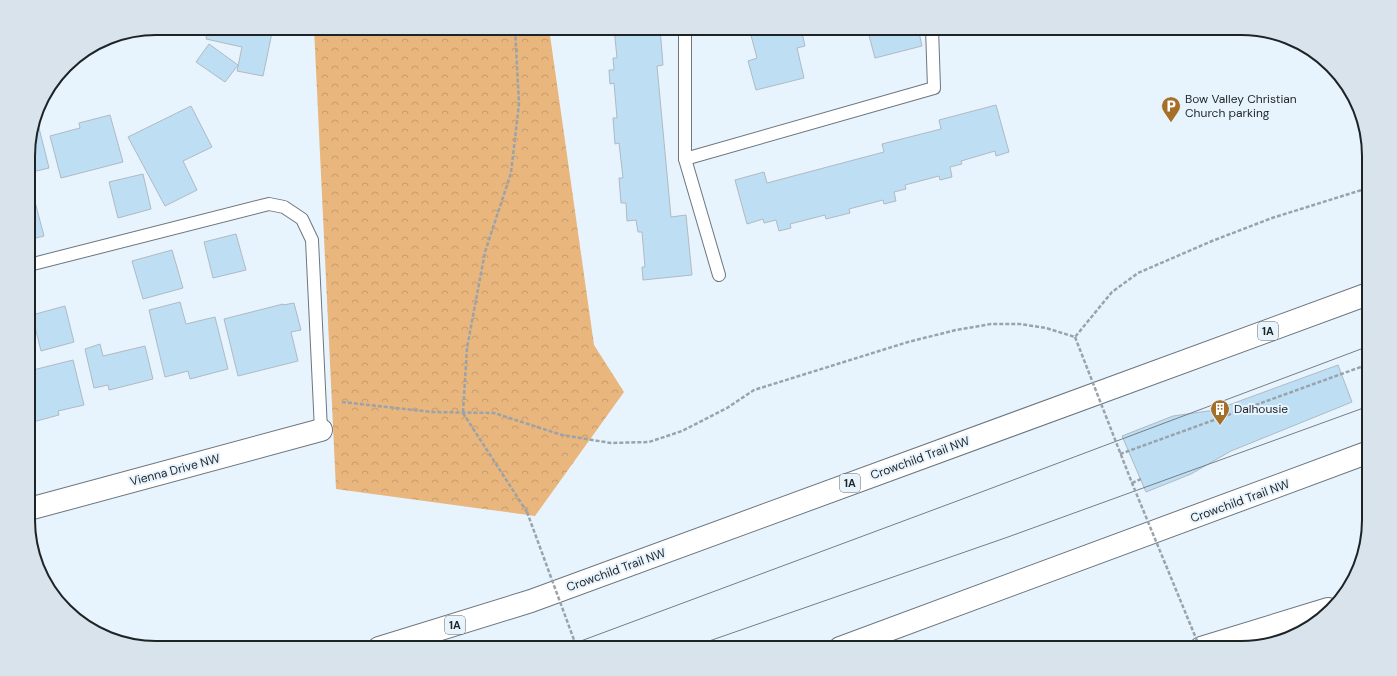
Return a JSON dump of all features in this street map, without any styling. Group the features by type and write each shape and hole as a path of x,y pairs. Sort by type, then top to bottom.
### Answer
{"main road":[{"name":"Crowchild Trail NW","path":"402,641 531,601 1362,296"},
{"name":"Vienna Drive NW","path":"35,507 321,430"},
{"name":"Crowchild Trail NW","path":"859,641 1362,455"},
{"path":"1223,641 1321,611"}],"lane":[{"path":"685,35 685,159 719,274"},
{"path":"685,159 934,88 932,35"},
{"path":"35,263 269,204 284,207 302,219 312,240 321,430"}],"path":[{"path":"515,35 519,104 511,173 485,252 467,348 463,412 527,512 574,641"},
{"path":"1075,337 1112,292 1138,273 1212,241 1272,218 1362,190"},
{"path":"320,408 343,402 432,412 494,413 562,435 611,443 649,442 682,431 726,408 754,390 908,342 949,331 991,324 1020,324 1046,328 1075,337"},
{"path":"1075,337 1120,454 1197,641"},
{"path":"1120,454 1362,366"},
{"path":"1132,483 1141,479"}],"green space":[{"path":"314,35 550,35 594,345 624,392 535,516 336,489"}],"building":[{"path":"207,35 272,35 263,76 237,71 242,47 206,39"},
{"path":"615,35 661,35 663,65 657,66 671,217 686,215 692,275 643,280 642,267 645,267 642,232 638,232 636,220 627,221 626,203 621,203 619,178 623,178 619,143 615,144 613,118 617,118 614,83 610,84 609,70 614,70 613,58 617,58"},
{"path":"751,35 803,35 805,46 797,48 804,78 756,90 748,61 757,58"},
{"path":"869,35 920,35 922,46 875,58"},
{"path":"209,44 238,65 225,82 196,62"},
{"path":"996,105 1009,152 996,156 995,151 961,161 962,164 950,167 952,177 940,180 939,176 905,185 906,189 894,192 896,201 884,204 883,200 849,209 850,213 826,219 825,215 790,224 791,228 779,231 776,220 764,223 763,219 747,224 735,180 764,172 767,183 884,152 882,144 941,129 939,120"},
{"path":"191,106 212,147 183,161 197,190 165,206 128,137"},
{"path":"110,115 123,162 61,178 50,136 80,128 79,123"},
{"path":"39,127 49,168 35,171 35,148"},
{"path":"143,174 151,209 118,218 109,182"},
{"path":"35,202 44,236 35,238"},
{"path":"236,234 246,270 213,278 204,242"},
{"path":"172,250 183,288 143,299 132,261"},
{"path":"180,302 186,324 215,317 228,369 190,379 188,371 165,377 149,310"},
{"path":"294,303 301,330 291,332 298,361 238,376 224,319 283,304"},
{"path":"65,306 74,342 41,351 35,327 35,314"},
{"path":"100,344 103,356 145,346 153,379 109,390 108,385 94,388 85,349"},
{"path":"73,360 84,405 58,411 59,415 35,421 35,370"},
{"name":"Dalhousie","path":"1338,365 1352,402 1231,451 1191,474 1146,492 1122,436 1173,416 1215,410"}],"tram line":[{"path":"581,641 1362,349"},
{"path":"709,641 1008,537 1362,409"}],"place":[{"name":"Bow Valley Christian Church parking","path":"1171,123"},
{"name":"Dalhousie","path":"1220,426"}]}
